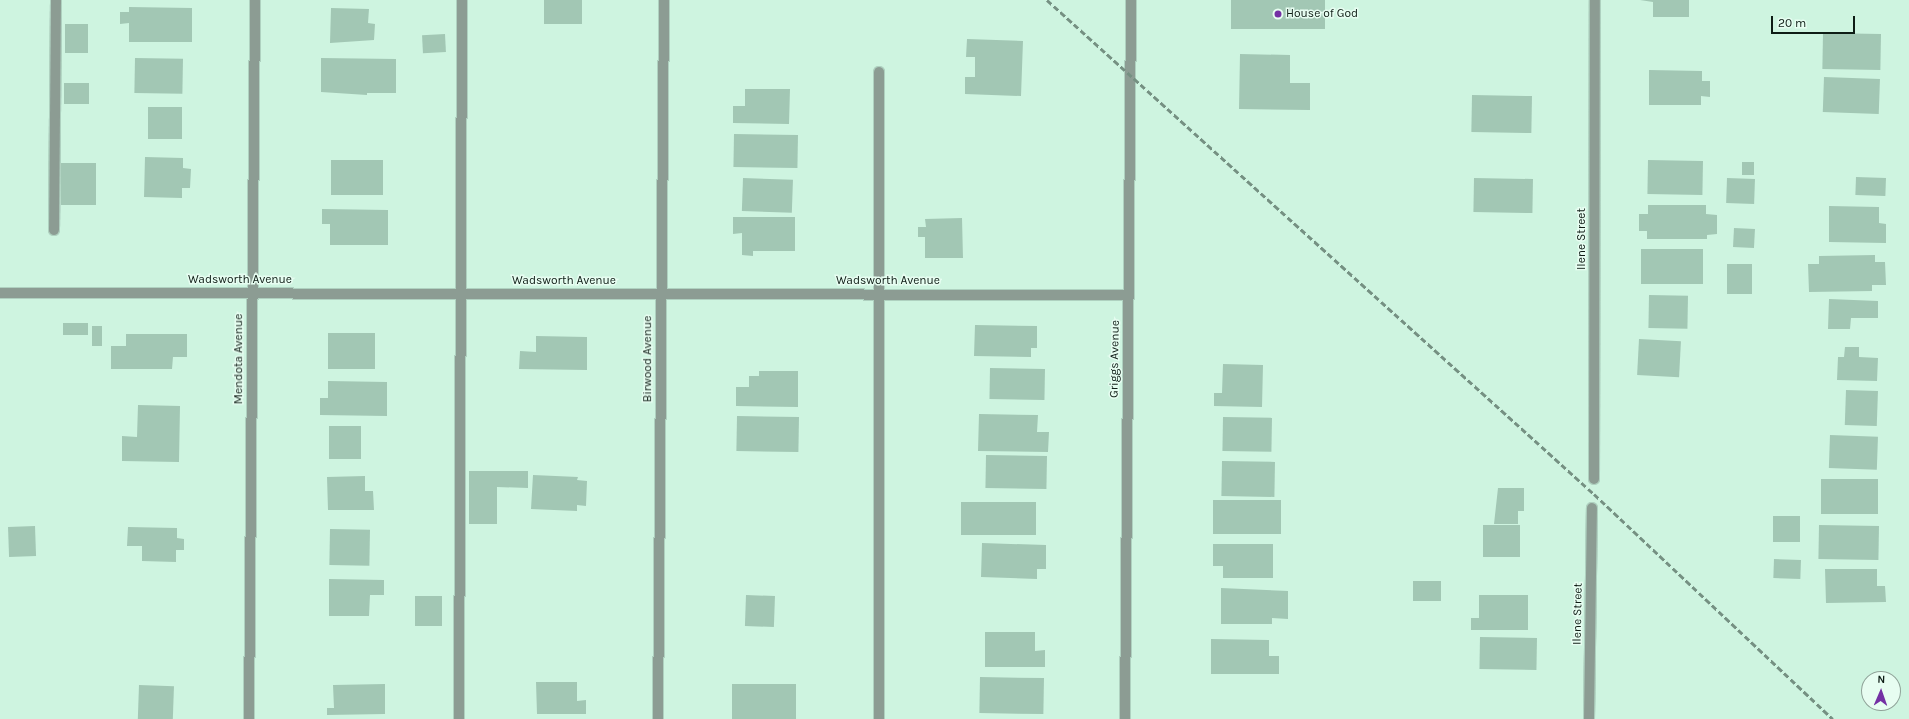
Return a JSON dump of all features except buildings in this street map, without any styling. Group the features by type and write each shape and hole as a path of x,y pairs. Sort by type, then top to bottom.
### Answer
{"street":[{"path":"54,230 56,0"},
{"name":"Mendota Avenue","path":"249,719 255,0"},
{"path":"458,719 462,293 462,0"},
{"name":"Birwood Avenue","path":"658,719 664,0"},
{"name":"Griggs Avenue","path":"1125,719 1131,0"},
{"name":"Ilene Street","path":"1594,479 1595,0"},
{"path":"879,72 880,719"},
{"name":"Wadsworth Avenue","path":"0,293 1129,295"},
{"name":"Ilene Street","path":"1589,719 1592,508"}],"railway":[{"path":"1047,0 1594,494 1833,719"}],"place":[{"name":"House of God","path":"1278,14"}]}
